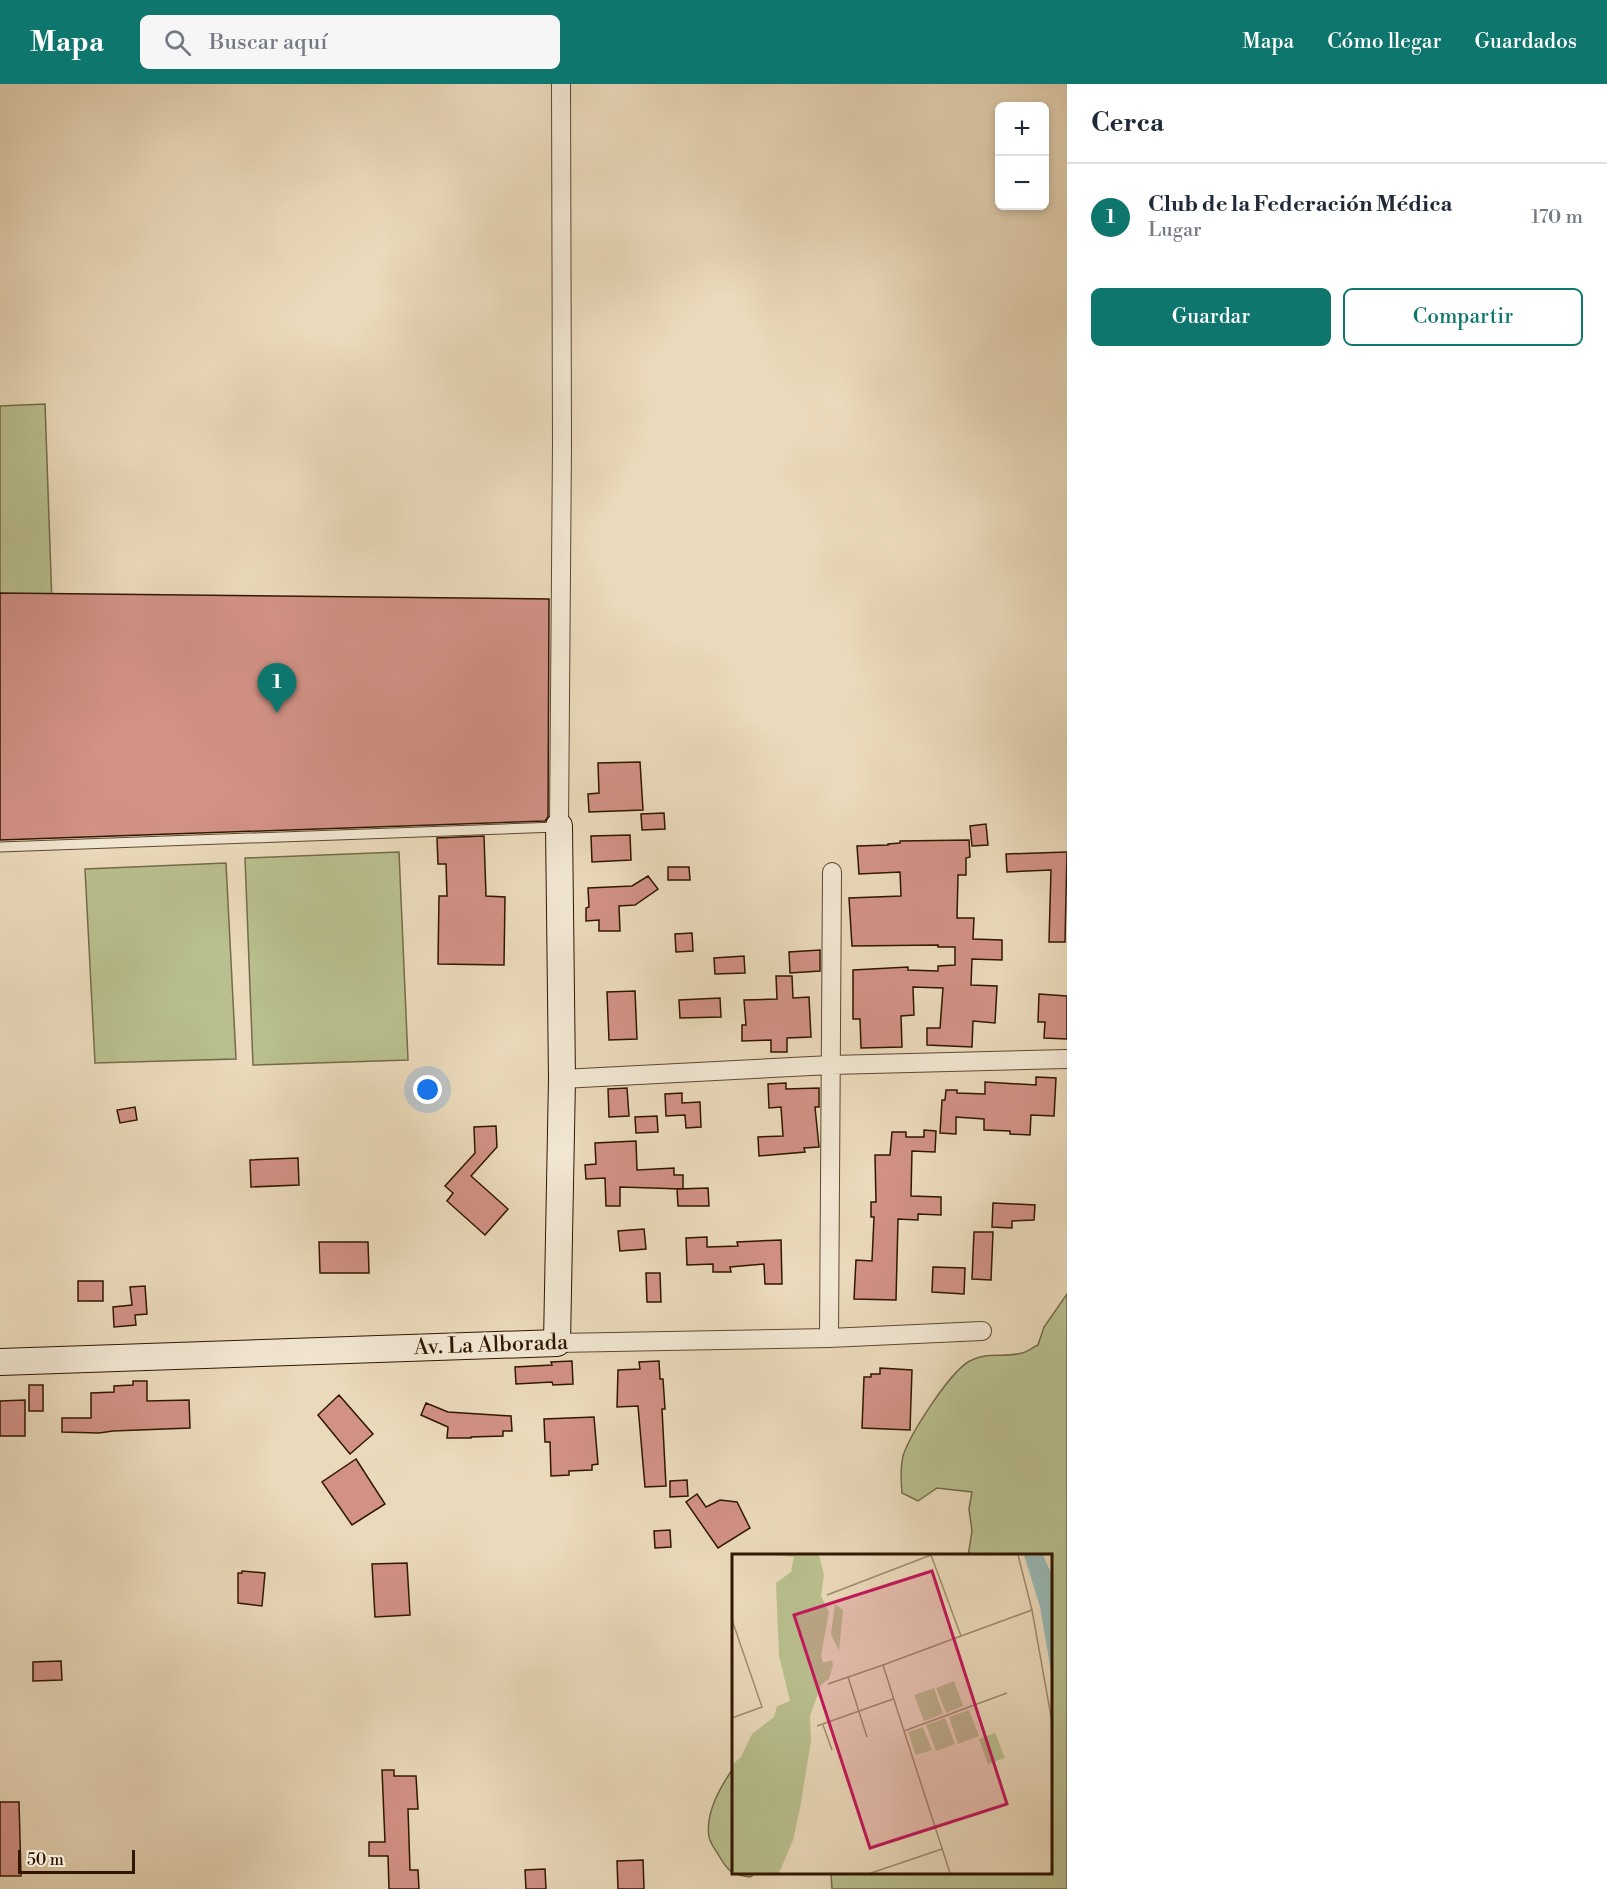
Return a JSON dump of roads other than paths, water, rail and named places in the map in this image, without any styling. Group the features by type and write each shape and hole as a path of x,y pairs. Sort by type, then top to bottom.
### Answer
{"main road":[{"path":"557,1342 562,1079 559,826"},
{"name":"Av. La Alborada","path":"0,1362 557,1342"}],"street":[{"path":"559,826 562,442 561,84"},
{"path":"829,1338 832,872"},
{"path":"562,1079 831,1065 1067,1059"},
{"name":"Av. La Alborada","path":"557,1342 829,1338 982,1331"}],"lane":[{"path":"0,847 559,826"}],"place":[{"name":"Club de la Federación Médica","path":"277,713"}]}
